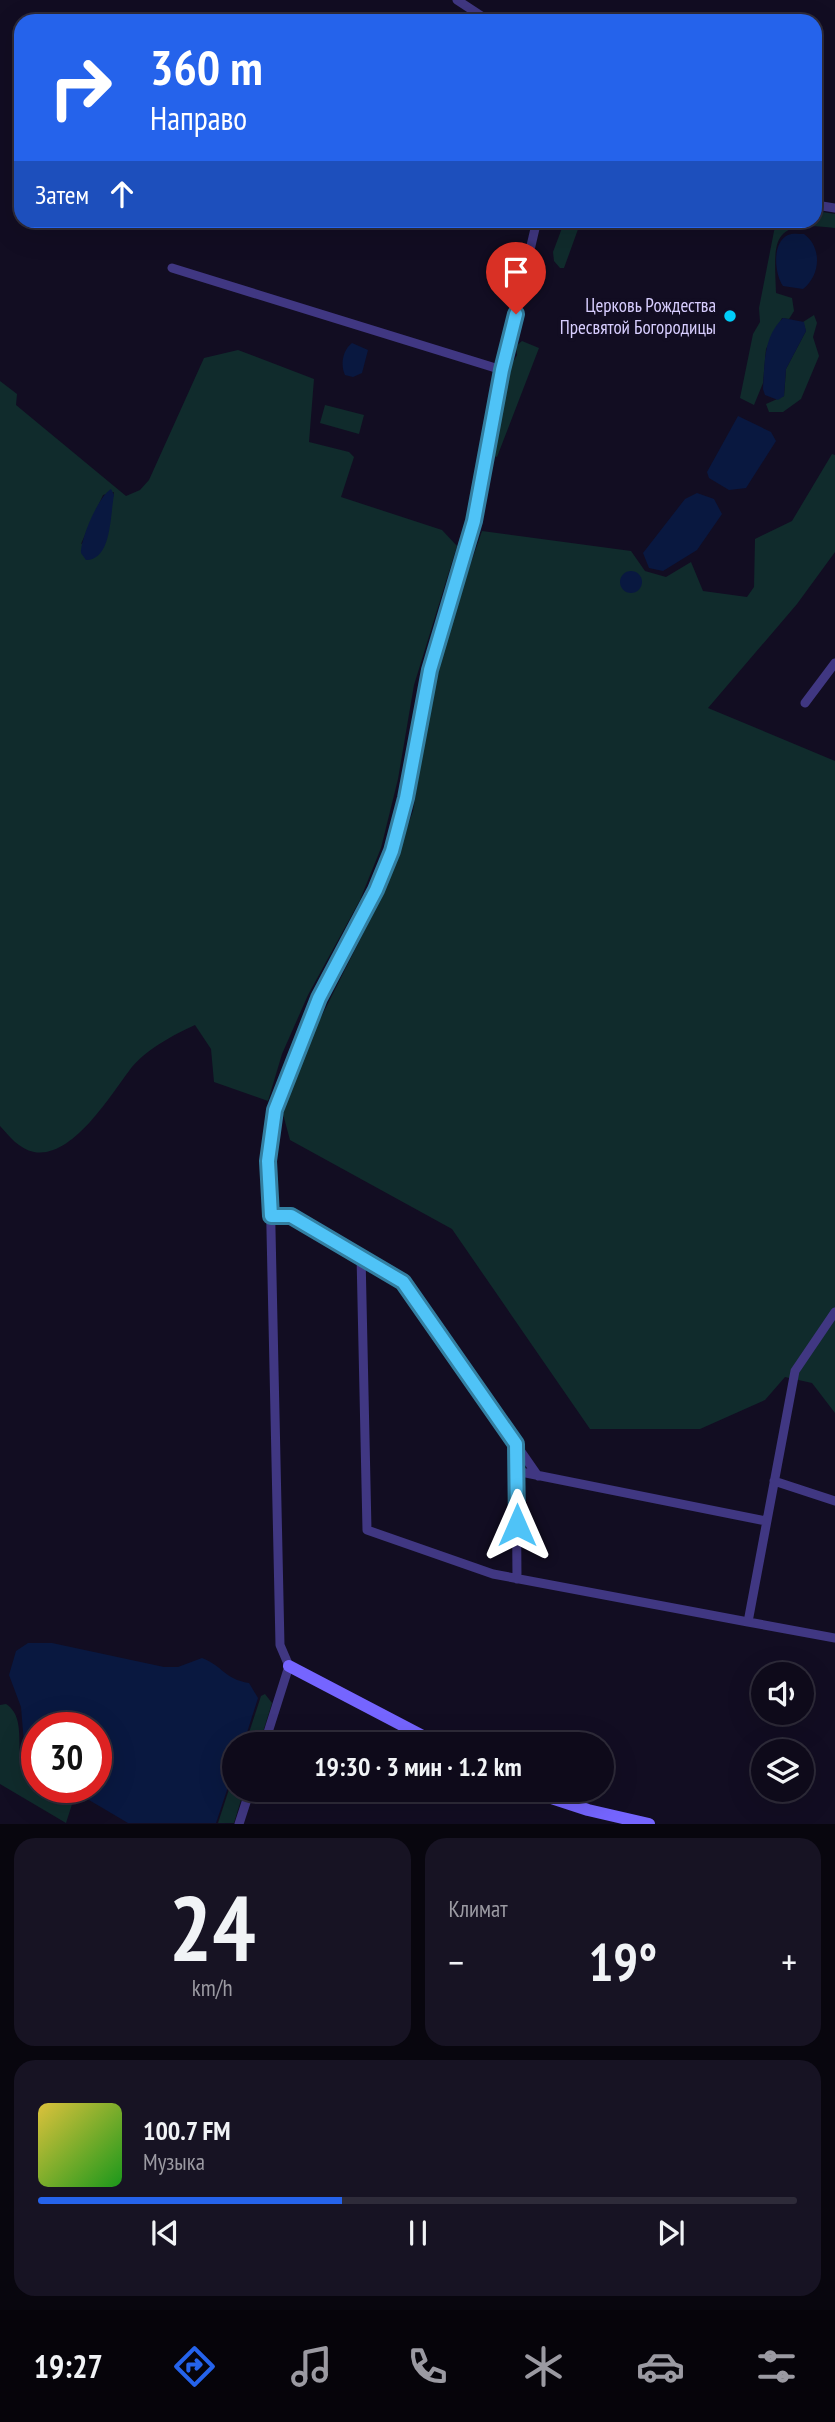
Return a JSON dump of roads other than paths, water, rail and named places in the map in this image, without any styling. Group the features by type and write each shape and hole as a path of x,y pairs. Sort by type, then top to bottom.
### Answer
{"street":[{"path":"457,0 478,14"},
{"path":"415,1732 289,1666 280,1645 268,1161 275,1110 319,998 376,890 392,851 406,798 430,670 474,521 502,370 535,228"},
{"path":"172,268 502,370"},
{"path":"805,703 835,663"},
{"path":"271,1216 291,1216 403,1282 538,1476"},
{"path":"361,1255 367,1530 481,1570 517,1579 835,1638"},
{"path":"748,1622 795,1371 835,1312"},
{"path":"516,1444 517,1579"},
{"path":"516,1472 766,1521"},
{"path":"774,1480 835,1501"},
{"path":"268,1732 289,1666"},
{"path":"239,1824 246,1802"},
{"path":"564,1802 649,1824"}],"water":[{"path":"804,234 814,246 816,269 803,289 783,286 776,259 779,245 788,235"},
{"path":"783,318 804,322 806,331 786,369 784,396 778,400 765,395 764,370 768,342 776,325"},
{"path":"352,343 368,350 362,373 353,377 345,375 343,366 345,353"},
{"path":"738,416 771,432 776,441 746,488 729,490 709,478 707,472"},
{"path":"111,489 114,495 105,545 95,558 86,560 81,553 87,528 101,500"},
{"path":"697,493 714,499 722,514 697,550 663,571 649,568 643,553 685,499"},
{"path":"631,571 639,574 642,582 639,590 631,593 623,590 620,582 623,574"},
{"path":"28,1643 52,1643 164,1667 178,1667 202,1658 234,1679 249,1683 258,1698 247,1732 222,1732 223,1802 216,1823 128,1823 94,1803 112,1803 112,1712 21,1712 9,1675 16,1651"}],"place":[{"name":"Церковь Рождества Пресвятой Богородицы","path":"730,316"}]}
